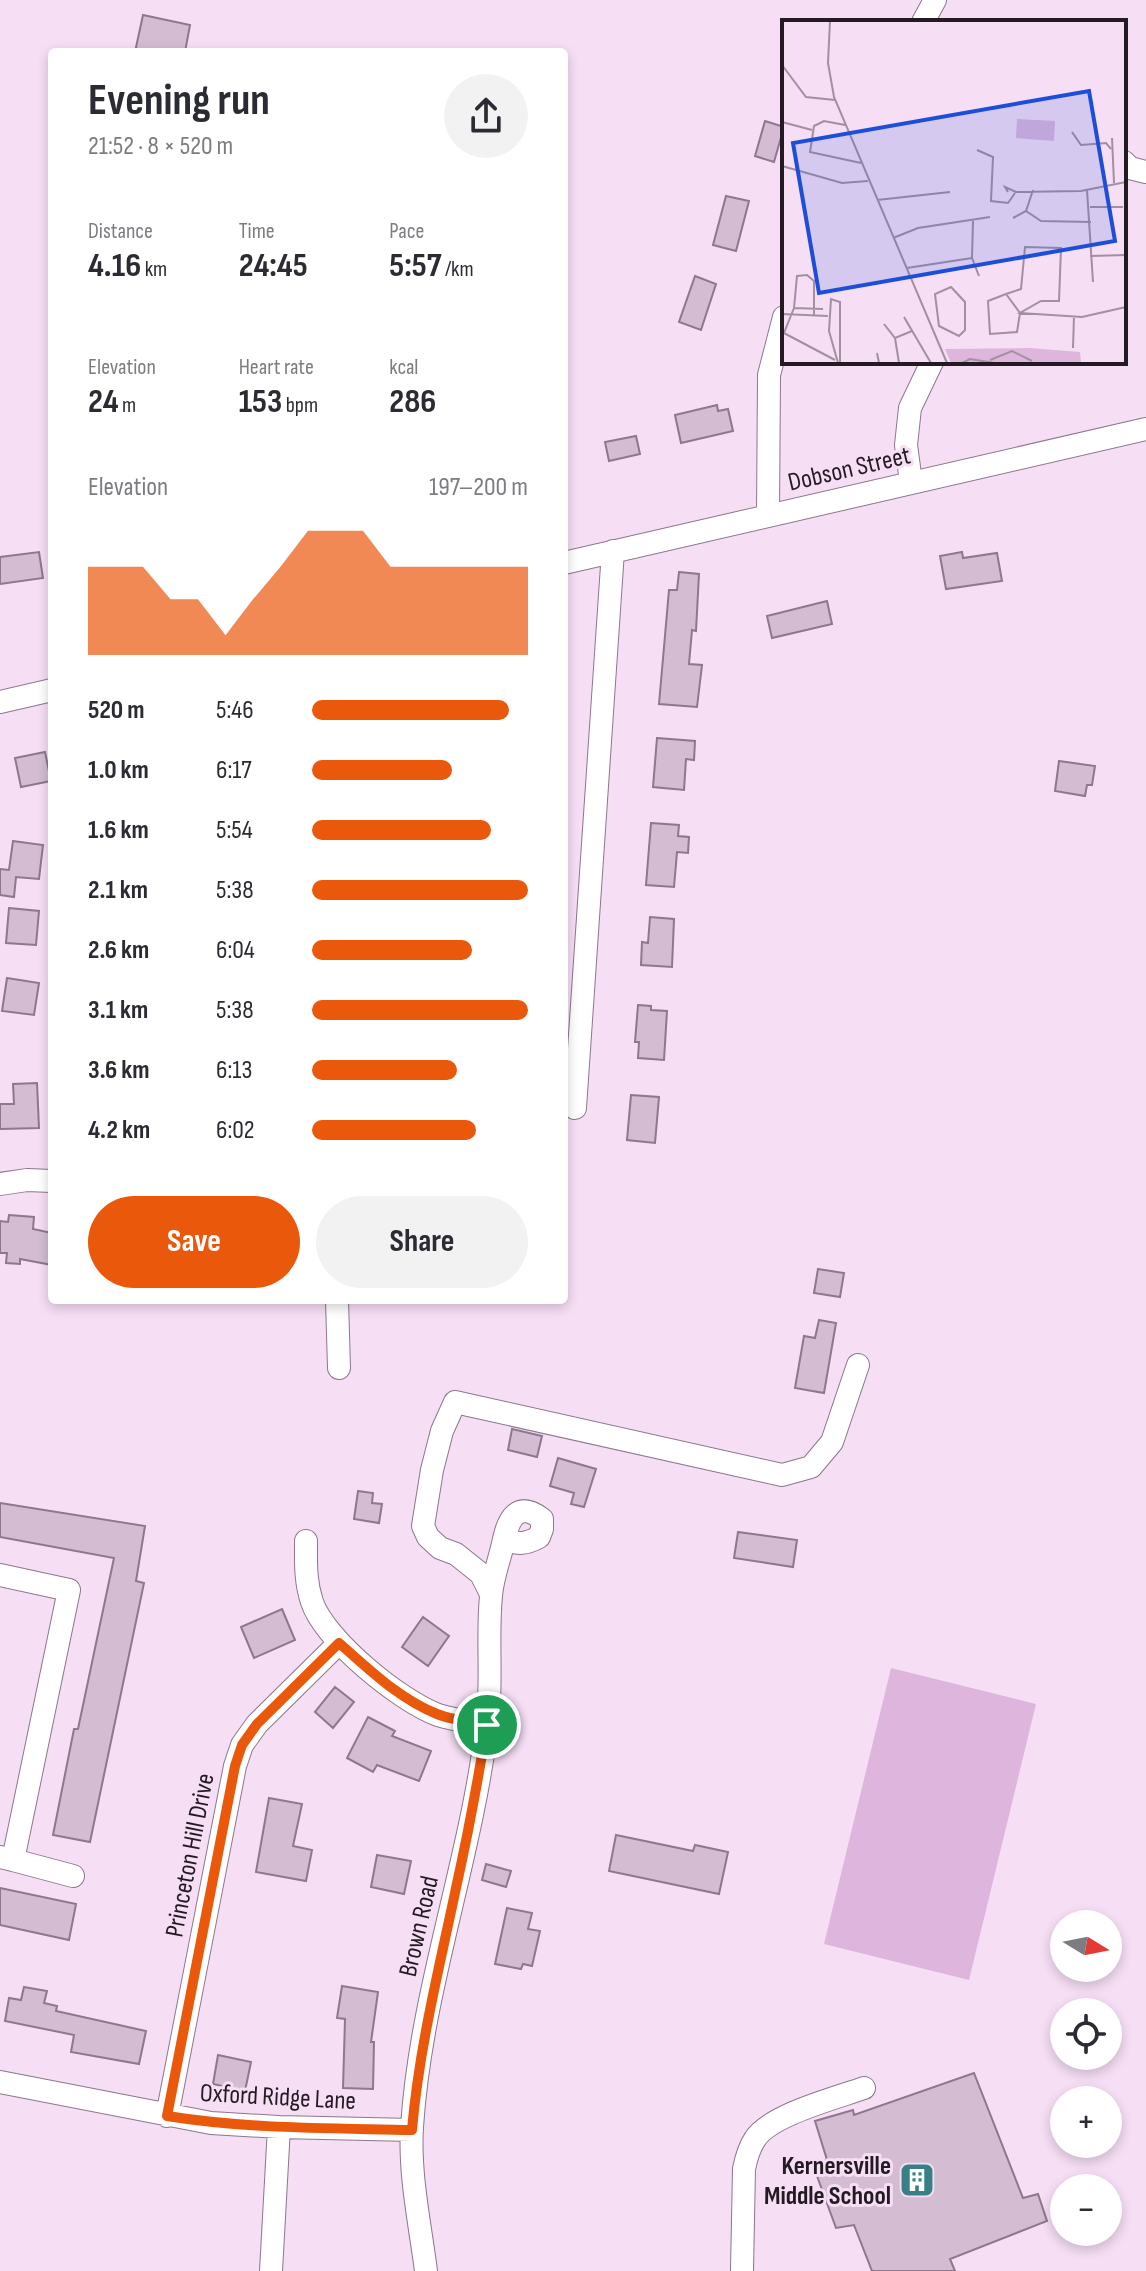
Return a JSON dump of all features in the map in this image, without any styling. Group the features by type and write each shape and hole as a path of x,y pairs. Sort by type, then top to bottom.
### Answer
{"street":[{"path":"924,20 935,0"},
{"path":"1126,164 1146,172"},
{"path":"768,515 769,375 782,325"},
{"path":"911,482 906,445 910,408 931,364"},
{"name":"Dobson Street","path":"568,562 1146,429"},
{"path":"575,1108 613,551"},
{"path":"0,702 48,691"},
{"path":"0,1184 48,1181"},
{"path":"337,1304 339,1368"},
{"path":"491,1594 481,1574 456,1554 440,1548 428,1537 423,1526 442,1431 455,1402 782,1475 811,1467 832,1442 858,1365"},
{"name":"Brown Road","path":"426,2271 413,2166 416,2082 487,1725 491,1594 504,1539"},
{"path":"306,1541 305,1576 313,1605 339,1643 390,1688 422,1707 439,1715 487,1725"},
{"path":"0,1575 69,1590 7,1859 73,1876"},
{"name":"Princeton Hill Drive","path":"167,2116 235,1766 242,1745 257,1724 339,1643"},
{"name":"Oxford Ridge Lane","path":"0,2082 211,2123 412,2130"},
{"path":"742,2271 744,2169 755,2138 774,2121 864,2088"},
{"path":"271,2271 279,2127"}],"shaded area":[{"path":"891,1668 1036,1704 969,1980 824,1944"}],"building":[{"path":"143,15 190,25 186,48 136,48"},
{"path":"765,121 782,126 774,162 755,156"},
{"path":"726,196 749,201 736,251 713,245"},
{"path":"695,276 716,284 701,330 679,322"},
{"path":"717,405 718,411 728,409 733,431 681,443 675,415"},
{"path":"636,436 640,454 609,461 605,442"},
{"path":"39,552 43,578 0,584 0,557"},
{"path":"962,552 963,558 997,553 1002,581 946,589 940,556"},
{"path":"679,572 699,574 696,631 692,630 689,664 702,665 697,707 659,704 669,590 677,590"},
{"path":"827,601 832,624 772,638 767,616"},
{"path":"657,738 695,741 694,760 686,759 684,790 653,787"},
{"path":"45,752 48,782 21,787 15,758"},
{"path":"1059,761 1095,766 1092,785 1087,785 1085,796 1055,791"},
{"path":"651,823 679,825 678,836 689,837 688,853 677,852 674,887 646,885"},
{"path":"13,841 43,845 39,879 16,877 14,897 0,895 0,869 9,870"},
{"path":"9,908 39,911 36,945 6,943"},
{"path":"650,917 674,919 672,967 641,965 642,942 648,943"},
{"path":"7,978 39,983 34,1015 2,1011"},
{"path":"638,1005 667,1011 664,1060 638,1058 639,1042 635,1042"},
{"path":"37,1083 39,1128 0,1129 0,1104 14,1104 13,1084"},
{"path":"631,1095 659,1097 655,1143 627,1140"},
{"path":"9,1215 34,1217 33,1229 48,1232 48,1264 20,1259 20,1264 6,1263 7,1253 0,1253 0,1221 8,1222"},
{"path":"818,1269 844,1273 840,1297 814,1293"},
{"path":"819,1320 836,1323 824,1393 795,1388 804,1336 815,1338"},
{"path":"512,1429 542,1436 537,1457 508,1450"},
{"path":"558,1458 596,1469 584,1507 571,1504 574,1493 550,1486"},
{"path":"358,1491 373,1493 372,1503 382,1504 379,1523 354,1519"},
{"path":"0,1503 145,1526 136,1581 144,1583 90,1842 53,1835 114,1558 0,1537"},
{"path":"738,1532 797,1540 793,1567 734,1558"},
{"path":"282,1609 295,1640 254,1658 241,1627"},
{"path":"423,1617 449,1636 428,1666 402,1647"},
{"path":"335,1687 354,1702 333,1728 315,1712"},
{"path":"368,1717 395,1731 392,1736 431,1751 419,1781 377,1765 373,1772 347,1758"},
{"path":"269,1798 302,1804 293,1846 312,1850 306,1881 256,1872"},
{"path":"616,1835 693,1851 695,1845 728,1852 719,1894 609,1871"},
{"path":"377,1855 411,1861 404,1894 371,1887"},
{"path":"486,1864 511,1871 506,1887 482,1880"},
{"path":"0,1888 76,1904 69,1940 0,1925"},
{"path":"507,1908 532,1913 528,1929 540,1931 532,1966 523,1964 521,1969 495,1964"},
{"path":"342,1986 378,1992 371,2042 374,2042 373,2089 343,2088 345,2019 337,2018"},
{"path":"24,1987 47,1991 44,2003 57,2006 56,2011 146,2031 139,2064 71,2052 74,2035 5,2021 9,1998 21,2000"},
{"path":"218,2055 251,2062 245,2091 213,2084"},
{"name":"Kernersville Middle School","path":"974,2073 1023,2198 1038,2194 1047,2221 950,2259 955,2271 872,2271 854,2225 836,2228 813,2165 827,2160 815,2121 853,2110 854,2115"}],"place":[{"name":"Kernersville Middle School","path":"917,2180"}],"route":[{"path":"339,1643 390,1688 422,1707 439,1715 487,1725 465,1846 432,1994 416,2082 412,2130 279,2127 211,2123 167,2116 235,1766 242,1745 257,1724 339,1643"}]}
